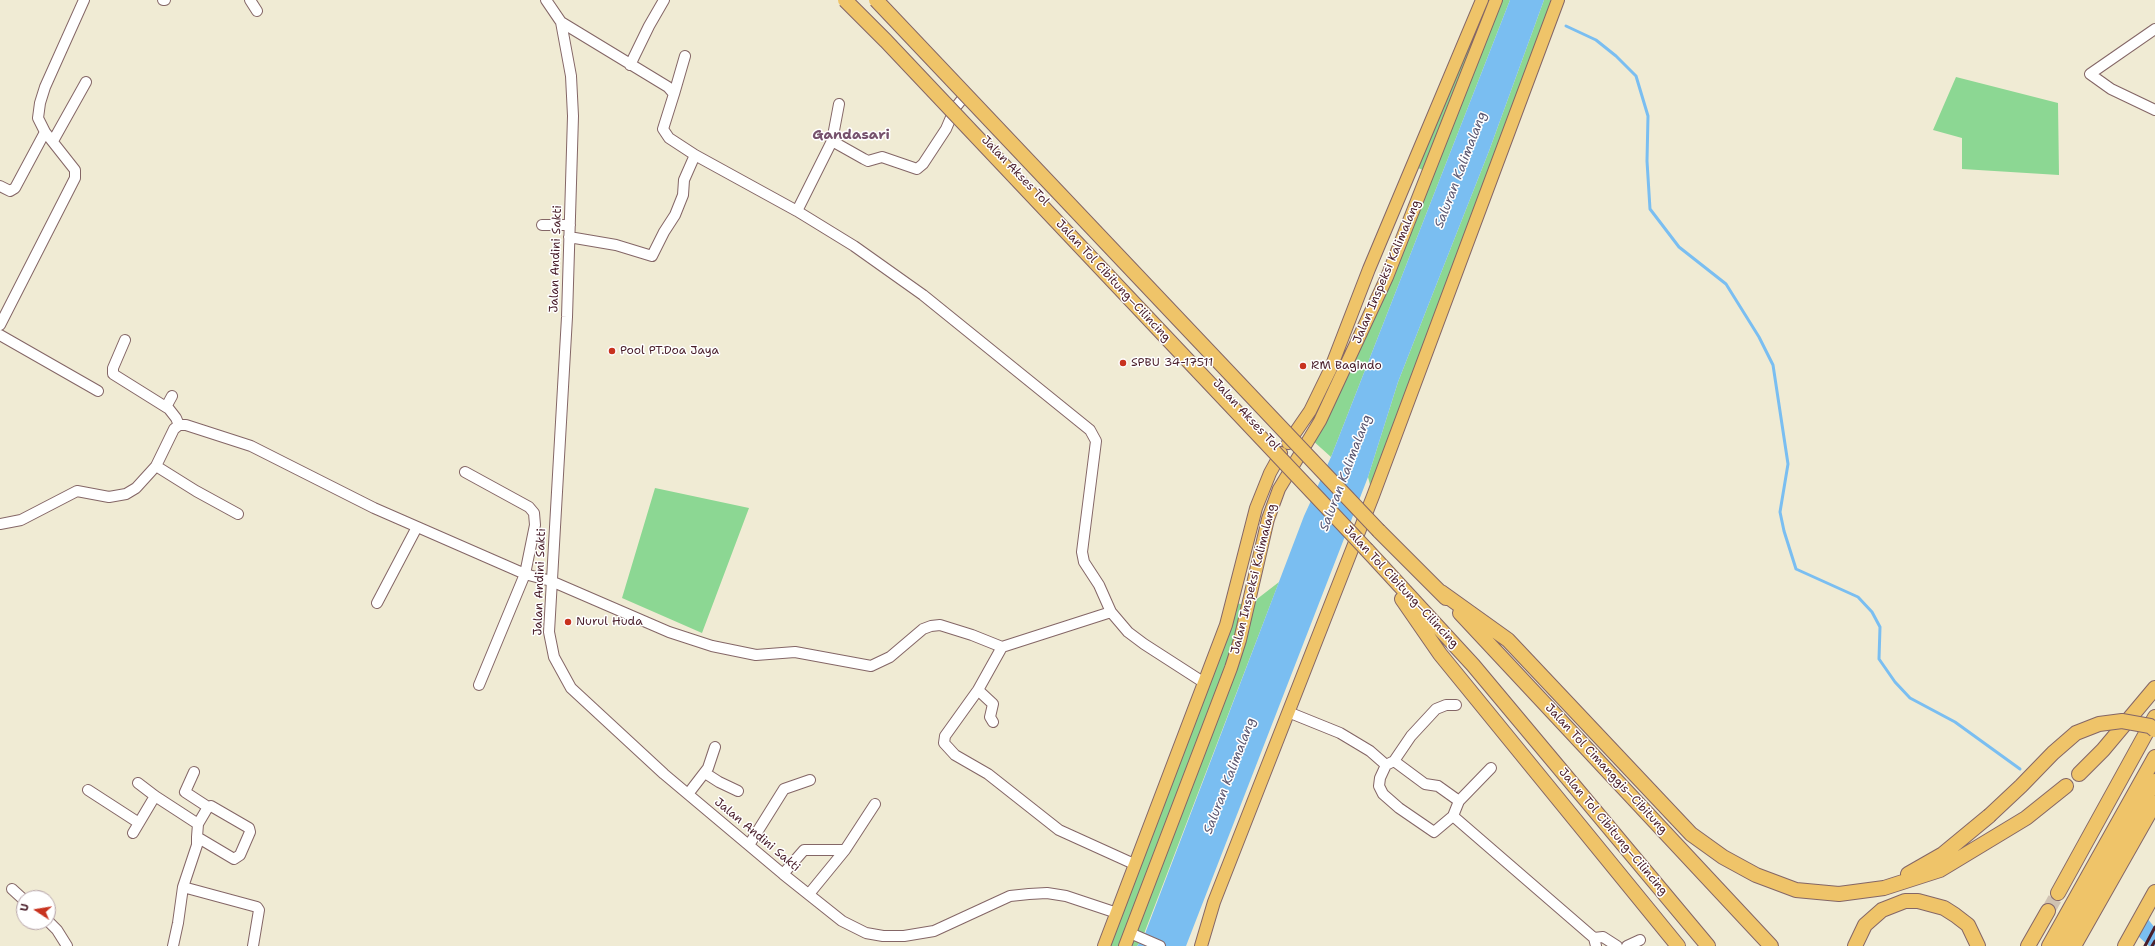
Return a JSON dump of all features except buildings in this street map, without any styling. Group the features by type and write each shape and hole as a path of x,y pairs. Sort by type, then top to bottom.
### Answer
{"highway":[{"name":"Jalan Tol Cibitung–Cilincing","path":"845,0 891,46 1372,555 1473,665 1708,946"},
{"name":"Jalan Tol Cibitung–Cilincing","path":"876,0 1379,531 1441,592"},
{"path":"1372,555 1440,654 1678,946"},
{"path":"1441,592 1508,640 1691,834 1723,857 1756,875 1796,890 1839,894 1884,888 1940,870 2026,818 2066,786"},
{"name":"Jalan Tol Cimanggis–Cibitung","path":"1441,592 1772,946"},
{"path":"2080,774 2103,750 2155,688"},
{"path":"2058,893 2155,717"},
{"path":"1884,888 1943,854 1990,816 2053,753 2076,733 2099,724 2122,721 2150,726 2155,730"},
{"path":"2049,946 2155,757"},
{"path":"2061,946 2155,781"},
{"path":"2074,946 2155,803"},
{"path":"2084,946 2155,820"},
{"path":"1608,860 1669,946"},
{"path":"2125,946 2155,892"},
{"path":"1855,946 1866,926 1882,910 1905,901 1918,901 1944,908 1955,915 1968,925 1978,946"},
{"path":"2028,946 2048,911"}],"main road":[{"name":"Jalan Akses Tol","path":"852,0 1285,448 1297,460 1310,466 1359,518"},
{"name":"Jalan Akses Tol","path":"868,0 963,98 1285,448"},
{"name":"Jalan Inspeksi Kalimalang","path":"1104,946 1233,602 1256,508 1270,473 1320,395 1369,269 1482,0"},
{"name":"Jalan Inspeksi Kalimalang","path":"1125,946 1134,935 1231,668 1273,504 1279,489 1297,460 1342,376 1387,277 1496,0"},
{"path":"1201,946 1214,902 1288,712 1354,531 1558,0"},
{"path":"1413,166 1428,172"},
{"name":"Jalan Akses Tol","path":"1297,460 1303,477 1354,531"},
{"path":"1233,602 1248,606"}],"street":[{"path":"1,322 75,178 75,170 45,132 38,118 40,103 84,0"},
{"path":"250,0 257,11"},
{"name":"Jalan Andini Sakti","path":"546,0 561,22 570,76 573,116 566,324 551,581 550,632 551,647 558,667 571,688 616,732 783,874 842,921 866,933 883,936 904,936 934,931 1010,896 1029,894 1047,893 1066,896 1117,913"},
{"path":"630,65 649,26 664,0"},
{"path":"561,22 668,87 674,94"},
{"path":"2155,29 2090,74 2111,89 2155,110"},
{"path":"685,56 663,129 669,138 695,155 797,211 854,246 923,295 1090,430 1096,441 1082,552 1084,562 1099,586 1112,612 1128,632 1203,682"},
{"path":"53,141 86,82"},
{"path":"832,141 868,161 882,156 917,169 923,164 946,129 955,108 963,98"},
{"path":"797,211 832,141 839,104"},
{"path":"0,186 10,191 15,188 45,132"},
{"path":"569,237 616,245 652,256 664,232 675,215 682,195 684,180 695,155"},
{"path":"542,225 570,225"},
{"path":"0,335 98,391"},
{"path":"125,340 113,368 113,374 166,407 176,418 179,425"},
{"path":"166,407 172,396"},
{"path":"2,522 21,520 77,491 104,498 126,494 136,488 156,466 168,437 179,425 186,425 251,446 374,508 525,574 551,581 669,632 712,646 756,655 795,652 871,666 890,657 923,629 940,625 972,635 1002,647 1112,612"},
{"path":"156,466 196,491 238,514"},
{"path":"465,472 529,507 534,513 535,525 525,574 478,685"},
{"path":"377,603 417,527"},
{"path":"1002,647 978,690 945,736 943,741 946,746 964,762 988,774 1059,830 1134,864"},
{"path":"978,690 993,704 990,717 993,722"},
{"path":"1456,705 1446,705 1436,709 1381,772 1379,786 1389,801 1434,832 1453,816 1459,801 1491,768"},
{"path":"1288,712 1340,734 1425,784 1438,786 1459,801"},
{"path":"688,794 705,773 715,747"},
{"path":"194,772 185,792 208,807 211,806 249,828 249,836 240,855 234,859 197,837"},
{"path":"705,773 738,791"},
{"path":"749,845 784,789 810,780"},
{"path":"138,783 198,824"},
{"path":"88,790 139,823"},
{"path":"133,833 155,796"},
{"path":"809,894 845,850 875,804"},
{"path":"173,946 178,923 182,887 196,850 198,824 208,807"},
{"path":"1453,816 1595,942 1603,937 1617,946"},
{"path":"783,874 804,850 845,850"},
{"path":"182,887 257,907 259,910 253,946"},
{"path":"12,889 16,893"},
{"path":"56,929 67,946"},
{"path":"1134,935 1160,946"},
{"path":"1627,946 1640,940"}],"green space":[{"path":"1482,0 1510,0 1331,457 1311,439 1428,172 1413,166"},
{"path":"1544,0 1558,0 1373,496 1368,477 1398,382 1489,151"},
{"path":"1956,77 2058,103 2059,175 1962,169 1962,138 1933,130"},
{"path":"655,488 749,508 702,633 622,598"},
{"path":"1279,582 1142,939 1137,946 1104,946 1233,602 1248,606"}],"water":[{"name":"Saluran Kalimalang","path":"1510,0 1544,0 1489,151 1398,382 1368,477 1186,946 1137,946 1143,939 1304,516 1331,457"},
{"path":"2147,918 2155,928 2155,946 2149,946 2138,936"}],"waterway":[{"path":"1566,26 1596,40 1616,56 1636,76 1648,116 1647,161 1650,209 1679,247 1726,284 1759,337 1773,365 1788,464 1780,512 1784,531 1796,569 1858,597 1872,612 1880,627 1879,659 1895,682 1910,698 1955,722 2020,769"}],"tunnel":[{"path":"2048,911 2058,893"}],"railway":[{"path":"2145,946 2155,927"},
{"path":"2152,946 2155,941"}],"place":[{"name":"Pool PT.Doa Jaya","path":"612,351"},
{"name":"SPBU 34-17511","path":"1123,363"},
{"name":"RM Bagindo","path":"1303,366"},
{"name":"Nurul Huda","path":"568,622"}],"district":[{"name":"Gandasari","path":"851,135"}]}
